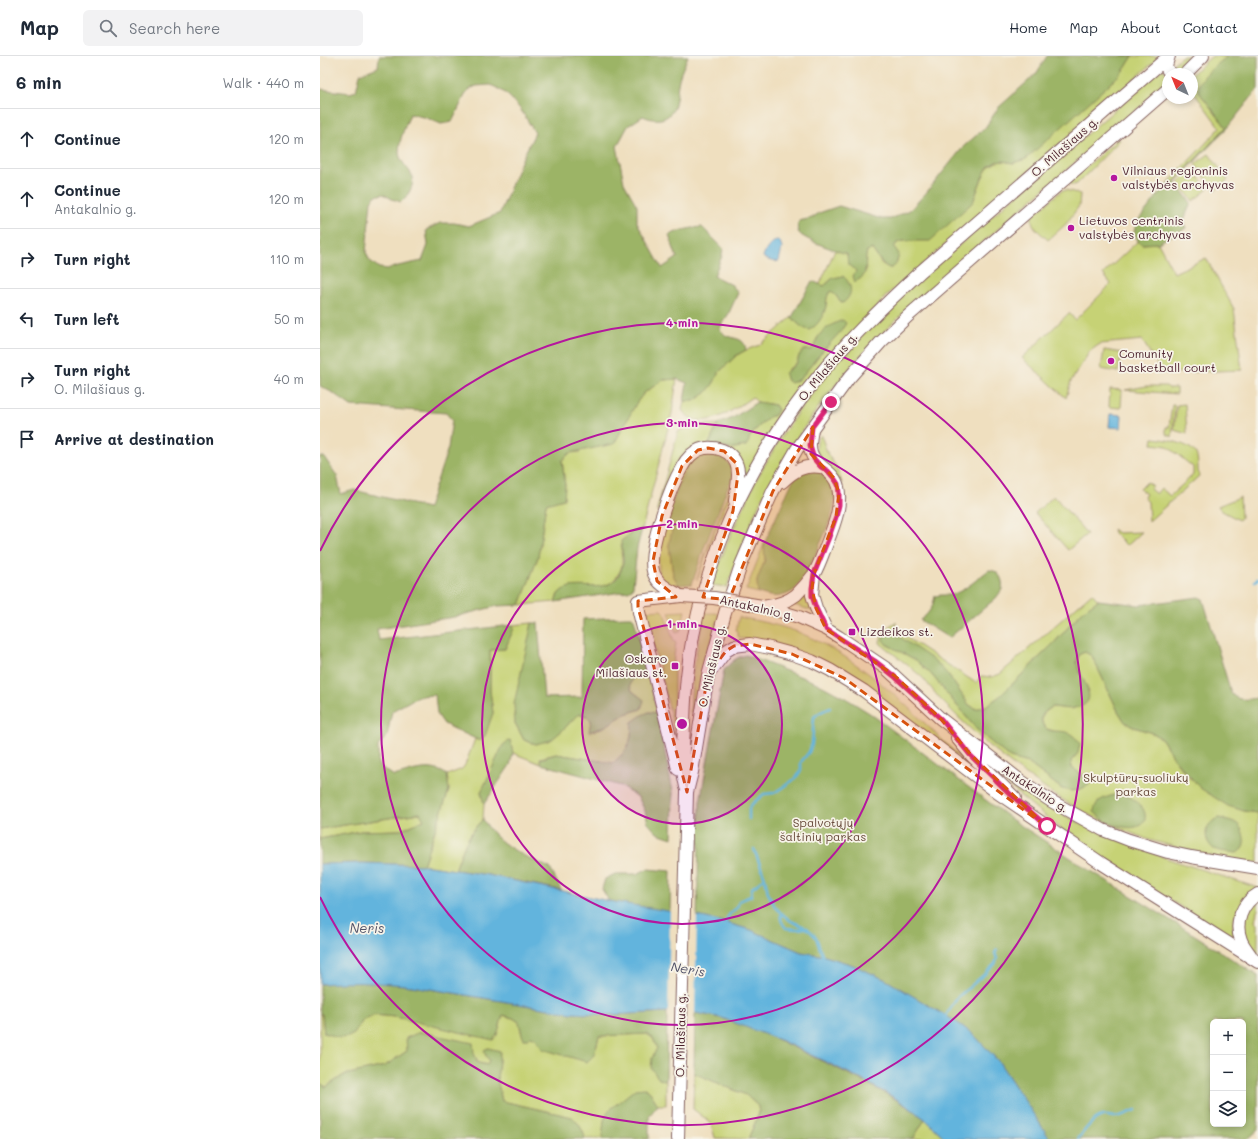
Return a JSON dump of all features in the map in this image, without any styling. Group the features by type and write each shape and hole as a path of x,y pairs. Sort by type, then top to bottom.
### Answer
{"main road":[{"path":"1166,68 1166,63 1169,56"},
{"name":"O. Milašiaus g.","path":"687,792 682,768 686,692 691,647 698,614 719,544 733,511 774,438 799,402 834,358 866,323 918,273 1169,56"},
{"path":"1191,68 1203,56"},
{"name":"O. Milašiaus g.","path":"678,1139 687,792 692,772 708,675 725,613 741,565 772,491 812,427 849,378 881,342 946,282 1162,94"},
{"path":"812,427 810,446 811,454 821,467 828,471 834,478 838,484 839,493 839,505 829,537 814,574 812,596 826,629"},
{"path":"681,596 657,581 653,572 654,544 669,495 682,466 691,455 698,450 716,448 731,456 736,463 738,474 733,511"},
{"path":"772,491 795,470 804,467 821,467"},
{"path":"762,606 780,604 790,599 814,574"},
{"name":"Antakalnio g.","path":"687,792 680,777 676,762 639,612 638,601 681,596 714,598 762,606 799,617 826,629 862,651 887,669 941,719 1021,781 1051,801 1103,830 1168,852 1258,868"},
{"name":"Antakalnio g.","path":"708,675 726,651 734,646 750,644 792,654 844,678 864,691 998,793 1101,863 1257,962"},
{"path":"941,719 970,755 1009,793 1047,826"},
{"path":"1257,962 1240,940 1238,921 1244,907 1258,894"}],"highlighted area":[{"path":"813,427 811,454 834,478 839,493 836,517 814,574 812,588 816,608 826,629 895,676 941,719 971,755 1047,827 844,678 792,654 750,644 734,646 726,651 708,675 687,792 638,607 638,601 676,597 657,581 653,561 662,516 682,466 698,450 708,448 724,451 736,463 738,474 733,511 703,597 729,600 773,491"}],"green space":[{"path":"379,56 688,56 678,82 675,104 670,114 662,119 653,119 643,116 628,126 617,146 624,183 637,206 637,223 662,268 677,258 669,235 677,232 702,227 723,248 722,256 714,276 732,285 738,293 728,315 722,323 720,330 728,337 741,340 746,350 737,355 719,372 713,384 706,393 694,401 684,401 687,383 677,379 663,380 644,393 637,402 614,444 570,453 562,460 565,486 564,499 546,504 538,557 520,605 497,606 454,617 377,629 379,640 513,625 514,628 505,649 490,650 490,691 493,713 485,736 480,741 444,724 437,714 435,695 419,696 392,711 387,736 378,746 378,765 394,776 421,769 434,769 447,775 449,790 423,865 362,863 320,864 320,839 361,831 401,830 424,820 420,813 320,829 320,456 324,457 337,476 341,494 354,490 428,508 448,448 452,420 446,413 351,406 320,386 320,89 350,93 356,91 360,74 378,67","holes":["490,85 498,89 517,104 535,133 522,159 500,213 469,226 454,223 440,223 426,230 428,245 422,261 388,269 379,268 369,260 366,252 371,201 375,196 383,194 401,202 407,196 411,188 413,180 412,176 402,161 399,153 401,138 410,114 427,118 441,124 452,122 467,91 476,86"]},
{"path":"1047,56 1133,56 1124,70 1115,79 1026,159 1013,163 1003,161 996,162 988,167 973,202 930,241 903,241 897,243 894,247 899,254 893,267 890,268 882,263 872,249 867,251 864,275 855,282 853,276 856,271 848,265 847,254 814,242 802,236 798,232 797,228 799,221 812,218 819,213 839,206 882,219 891,219 910,210 926,193 964,146 985,128 998,108 1036,74"},
{"path":"1133,56 1161,56 885,297 746,476 744,470 729,449 742,447 758,427 771,415 774,416 778,410 775,405 757,402 752,397 737,408 707,420 698,420 689,417 682,410 684,401 694,401 713,384 719,372 737,355 760,345 792,317 798,324 819,321 825,310 827,297 831,290 843,303 833,278 824,286 820,284 835,250 847,254 856,271 866,271 865,260 867,251 872,249 882,264 890,268 894,266 897,261 894,247 897,243 913,240 973,202 988,167 996,162 1003,161 1013,163 1124,70","holes":["817,338 820,354 800,379 787,370 796,362 804,350 811,350 815,346"]},
{"path":"1182,56 1196,56 1183,68 1174,68 1172,66"},
{"path":"1212,56 1228,56 1208,73 1198,91 1198,69"},
{"path":"1228,56 1258,56 1258,89 1227,128 1175,182 1191,203 1183,222 1186,228 1158,243 1142,244 1138,241 1134,232 1136,223 1167,184 1174,182 1226,127 1198,91 1201,81 1214,67"},
{"path":"1162,69 1162,88 930,289 895,321 845,373 809,420 772,480 752,520 727,587 711,585 730,536 755,482 779,440 798,412 840,358 881,314"},
{"path":"1198,91 1226,127 1174,182 1167,184 1220,128 1198,98"},
{"path":"1118,139 1120,140 1077,184 1070,184 1069,182"},
{"path":"1209,154 1228,180 1215,190 1195,164"},
{"path":"1193,170 1208,189 1193,201 1178,183"},
{"path":"1066,190 1080,194 1079,206 1066,224 1048,240 1034,227 1032,216 1061,191"},
{"path":"1138,241 1142,244 1158,243 1174,273 1206,258 1234,309 1242,370 1166,373 1160,369 1142,340 1100,344 1090,351 1071,381 1066,398 1022,358 1069,313 1075,320 1111,284 1103,274"},
{"path":"843,276 850,286 849,297 843,303 831,291 827,296 824,313 818,323 809,330 799,325 792,317 812,281 824,286 833,278"},
{"path":"843,320 846,323 842,330 800,379 791,383 786,379 785,374 795,365 802,352 804,350 811,350 821,333 832,325"},
{"name":"Comunity basketball court","path":"1104,350 1122,353 1118,372 1101,369"},
{"path":"677,379 672,413 642,529 634,531 621,552 622,564 617,576 605,586 573,587 566,589 558,594 555,602 520,605 538,557 546,504 565,486 562,460 570,453 580,452 637,402 644,393 663,380"},
{"path":"1147,386 1166,386 1169,388 1177,388 1177,394 1125,390"},
{"path":"1110,389 1122,390 1121,408 1109,407"},
{"path":"757,402 775,405 778,410 774,416 771,416 758,427 749,438 746,446 729,449 709,444 718,424 733,418"},
{"path":"1185,404 1187,434 1174,430 1177,405"},
{"path":"1172,405 1175,405 1172,437 1166,434 1166,427 1169,427"},
{"path":"718,424 709,444 658,511 657,509 678,432 692,426"},
{"path":"821,435 828,455 837,468 842,483 826,468 818,456 817,443"},
{"path":"1153,438 1183,444 1193,450 1197,456 1199,476 1149,521 1148,502 1144,497 1146,494 1140,489 1147,482 1153,486 1150,489 1156,494 1161,488 1170,496 1193,475 1193,467 1167,446 1152,444"},
{"path":"712,453 726,460 735,474 727,489 692,584 679,585 673,575 669,545 672,530 667,518 686,468 698,456"},
{"path":"817,471 826,477 832,485 834,498 831,517 810,566 798,586 788,594 780,596 767,596 758,593 757,581 765,560 764,544 792,482 798,472"},
{"path":"734,485 697,580 722,509 731,486"},
{"path":"1054,496 1087,534 1068,550 1035,513"},
{"path":"1240,497 1241,518 1239,520 1222,511 1218,506"},
{"path":"667,518 672,530 669,545 673,575 679,585 670,584 660,577 659,554"},
{"path":"642,529 637,548 632,589 628,591 555,602 559,593 566,588 575,586 603,586 612,582 619,575 623,563 621,541 634,531"},
{"path":"1113,529 1118,533 1142,532 1126,545 1114,533"},
{"path":"764,544 765,560 757,581 758,593 746,590"},
{"path":"989,570 998,573 1000,576 1002,582 1001,591 996,598 949,638 920,620 930,610 935,596 952,595 959,592"},
{"name":"Skulptūrų-suoliukų parkas","path":"1092,593 1098,600 1083,611 1054,643 1000,696 986,706 976,709 969,705 949,676 886,644 916,660 931,674 978,731 1010,758 1028,763 1062,789 1089,779 1072,768 1071,761 1078,753 1054,731 1047,729 1043,725 1041,718 1044,713 1052,707 1073,709 1089,692 1078,668 1078,658 1080,654 1085,652 1092,656 1118,711 1125,722 1131,726 1155,734 1162,739 1188,777 1244,811 1258,813 1258,863 1214,857 1149,840 1081,811 1047,790 988,745 940,699 923,678 880,642 882,635 890,625 896,622 895,630 976,683 981,676 992,677 1000,674"},
{"path":"801,595 809,598 815,612 789,603"},
{"path":"1199,597 1203,599 1231,693 1236,698 1240,699 1258,698 1258,813 1244,811 1228,806 1200,788 1175,760 1162,739 1155,734 1131,726 1125,722 1118,711 1092,656 1085,652 1080,654 1078,657 1077,665 1087,687 1089,694 1088,700 1083,705 1071,709 1052,707 1044,713 1042,717 1042,722 1046,729 1069,733 1080,744 1078,753 1071,761 1072,768 1089,779 1089,785 1072,791 1062,789 1028,763 1010,758 978,731 931,674 916,660 886,644 883,640 884,636 891,631 935,661 949,676 969,705 976,709 986,706 1000,696 1054,643 1083,611 1098,600 1139,605"},
{"path":"661,610 664,613 676,643 673,663 674,729 657,658 642,613"},
{"path":"685,611 680,632 676,633 669,612"},
{"path":"704,613 716,613 719,615 700,683 696,710 694,712 690,712 693,669"},
{"path":"632,617 634,619 648,672 634,675 630,685 632,691 644,700 641,709 625,714 604,727 589,732 591,720 587,716 580,714 551,740 536,744 524,740 515,723 514,704 532,623 538,623 544,698 582,697 583,619"},
{"path":"739,617 776,625 798,632 823,644 846,658 889,690 968,765 853,677 837,668 758,641 739,638 736,630"},
{"path":"532,623 515,723 524,740 536,744 564,729 576,716 580,714 587,716 591,720 590,732 604,727 625,714 641,709 640,697 632,691 630,685 634,675 648,672 657,713 649,712 632,722 630,741 623,753 613,763 556,754 540,758 541,764 513,753 510,740 481,792 484,804 483,819 469,837 455,870 423,865 449,790 447,775 462,769 465,765 475,739 480,741 493,713 490,691 490,650 505,649 514,628 513,625"},
{"name":"Spalvotųjų šaltinių parkas","path":"746,655 817,683 847,699 871,714 1011,819 1258,976 1258,1130 1248,1139 1050,1139 999,1062 974,1035 958,1023 886,980 853,965 825,956 801,952 751,930 697,916 700,802 724,670 739,657"},
{"path":"649,712 657,713 673,792 672,838 657,833 648,823 645,811 638,797 621,786 541,764 540,759 556,754 613,763 623,753 628,745 631,735 632,722"},
{"path":"510,740 513,753 510,765 484,804 481,792 503,745"},
{"path":"982,757 1045,804 1090,828 1166,858 1258,888 1241,906 1235,917 1233,931 1235,941 1089,849 1065,832 1017,793"},
{"path":"1114,795 1127,796 1140,804 1145,812 1144,821 1141,825 1130,828 1123,827 1105,821 1094,812 1098,802"},
{"path":"420,813 424,820 401,830 361,831 320,839 320,829"},
{"path":"1218,818 1234,822 1241,828 1244,835 1244,843 1242,849 1237,853 1216,850 1208,842 1206,834 1207,828"},
{"path":"483,819 503,843 521,854 550,868 561,890 488,875 455,870 469,837"},
{"path":"647,869 671,871 670,912 609,901 602,889 605,879 615,874 637,874"},
{"path":"1258,902 1255,922 1258,924 1258,956 1244,938 1244,920 1248,911"},
{"path":"344,982 388,983 412,986 572,1013 610,1015 667,1012 666,1080 659,1079 651,1068 652,1058 657,1048 653,1038 647,1034 599,1036 594,1055 587,1062 542,1049 536,1038 531,1036 528,1039 524,1039 519,1022 513,1018 503,1015 497,1035 493,1040 395,1017 374,1015 363,1020 354,1034 348,1037 340,1038 324,1033 322,1014 320,1014 320,984"},
{"path":"695,1013 726,1020 770,1036 870,1085 925,1119 913,1139 748,1139 759,1114 758,1106 746,1095 694,1073"},
{"path":"320,1014 322,1014 324,1033 331,1034 353,1034 363,1020 374,1015 395,1017 497,1035 502,1015 513,1018 519,1022 522,1035 531,1036 594,1055 599,1036 647,1034 653,1038 657,1048 659,1079 666,1080 666,1105 658,1105 650,1092 645,1088 603,1131 602,1139 585,1139 572,1117 502,1101 497,1079 500,1051 485,1054 489,1060 488,1065 479,1063 474,1054 407,1051 385,1066 344,1075 326,1087 320,1083"},
{"path":"420,1032 473,1043 474,1054 478,1063 487,1065 489,1060 484,1050 488,1048 500,1051 497,1079 502,1101 572,1117 580,1127 585,1139 320,1139 320,1083 326,1087 344,1075 385,1066 407,1051 406,1038"},
{"path":"694,1073 746,1095 758,1106 759,1113 748,1139 715,1138 711,1123 693,1109"},
{"path":"645,1088 650,1092 658,1105 649,1116 649,1139 602,1139 604,1120 608,1111 635,1089"},
{"path":"925,1119 946,1139 913,1139"}],"water":[{"path":"777,240 780,241 782,248 779,261 777,262 764,258 763,257 766,250"},
{"path":"1110,414 1122,415 1121,428 1109,427"},
{"name":"Neris","path":"362,863 423,865 488,875 609,901 697,916 751,930 801,952 825,956 853,965 886,980 958,1023 974,1035 999,1062 1050,1139 946,1139 925,1119 910,1108 857,1077 782,1041 722,1018 695,1013 667,1012 610,1015 572,1013 412,986 366,983 320,984 320,864"}],"pier":[{"path":"670,910 697,914 695,1015 668,1014"}],"waterway":[{"path":"1255,581 1258,578"},
{"path":"749,819 749,808 753,803 764,794 774,793 795,779 801,770 801,762 809,752 812,744 814,717 820,712 830,708"},
{"path":"754,849 765,878 768,893 775,907 791,921 807,928 816,937 823,958"},
{"path":"725,926 728,917 737,908 739,901 751,896 752,888 765,878"},
{"path":"781,914 782,921 786,928 805,928"},
{"path":"945,1017 958,997 995,964 997,959 995,953 997,950"},
{"path":"1078,1139 1089,1125 1099,1117 1115,1117 1136,1110"}],"place":[{"name":"Vilniaus regioninis valstybės archyvas","path":"1114,178"},
{"name":"Lietuvos centrinis valstybės archyvas","path":"1071,228"},
{"name":"Comunity basketball court","path":"1111,361"},
{"name":"Lizdeikos st.","path":"852,632"},
{"name":"Oskaro Milašiaus st.","path":"675,666"}],"route":[{"path":"831,402 812,427 810,446 811,454 814,459 821,467 828,471 838,484 839,493 839,505 836,517 814,574 812,588 812,596 816,608 826,629 875,661 917,695 941,719 970,755 1009,793 1047,826"}]}
